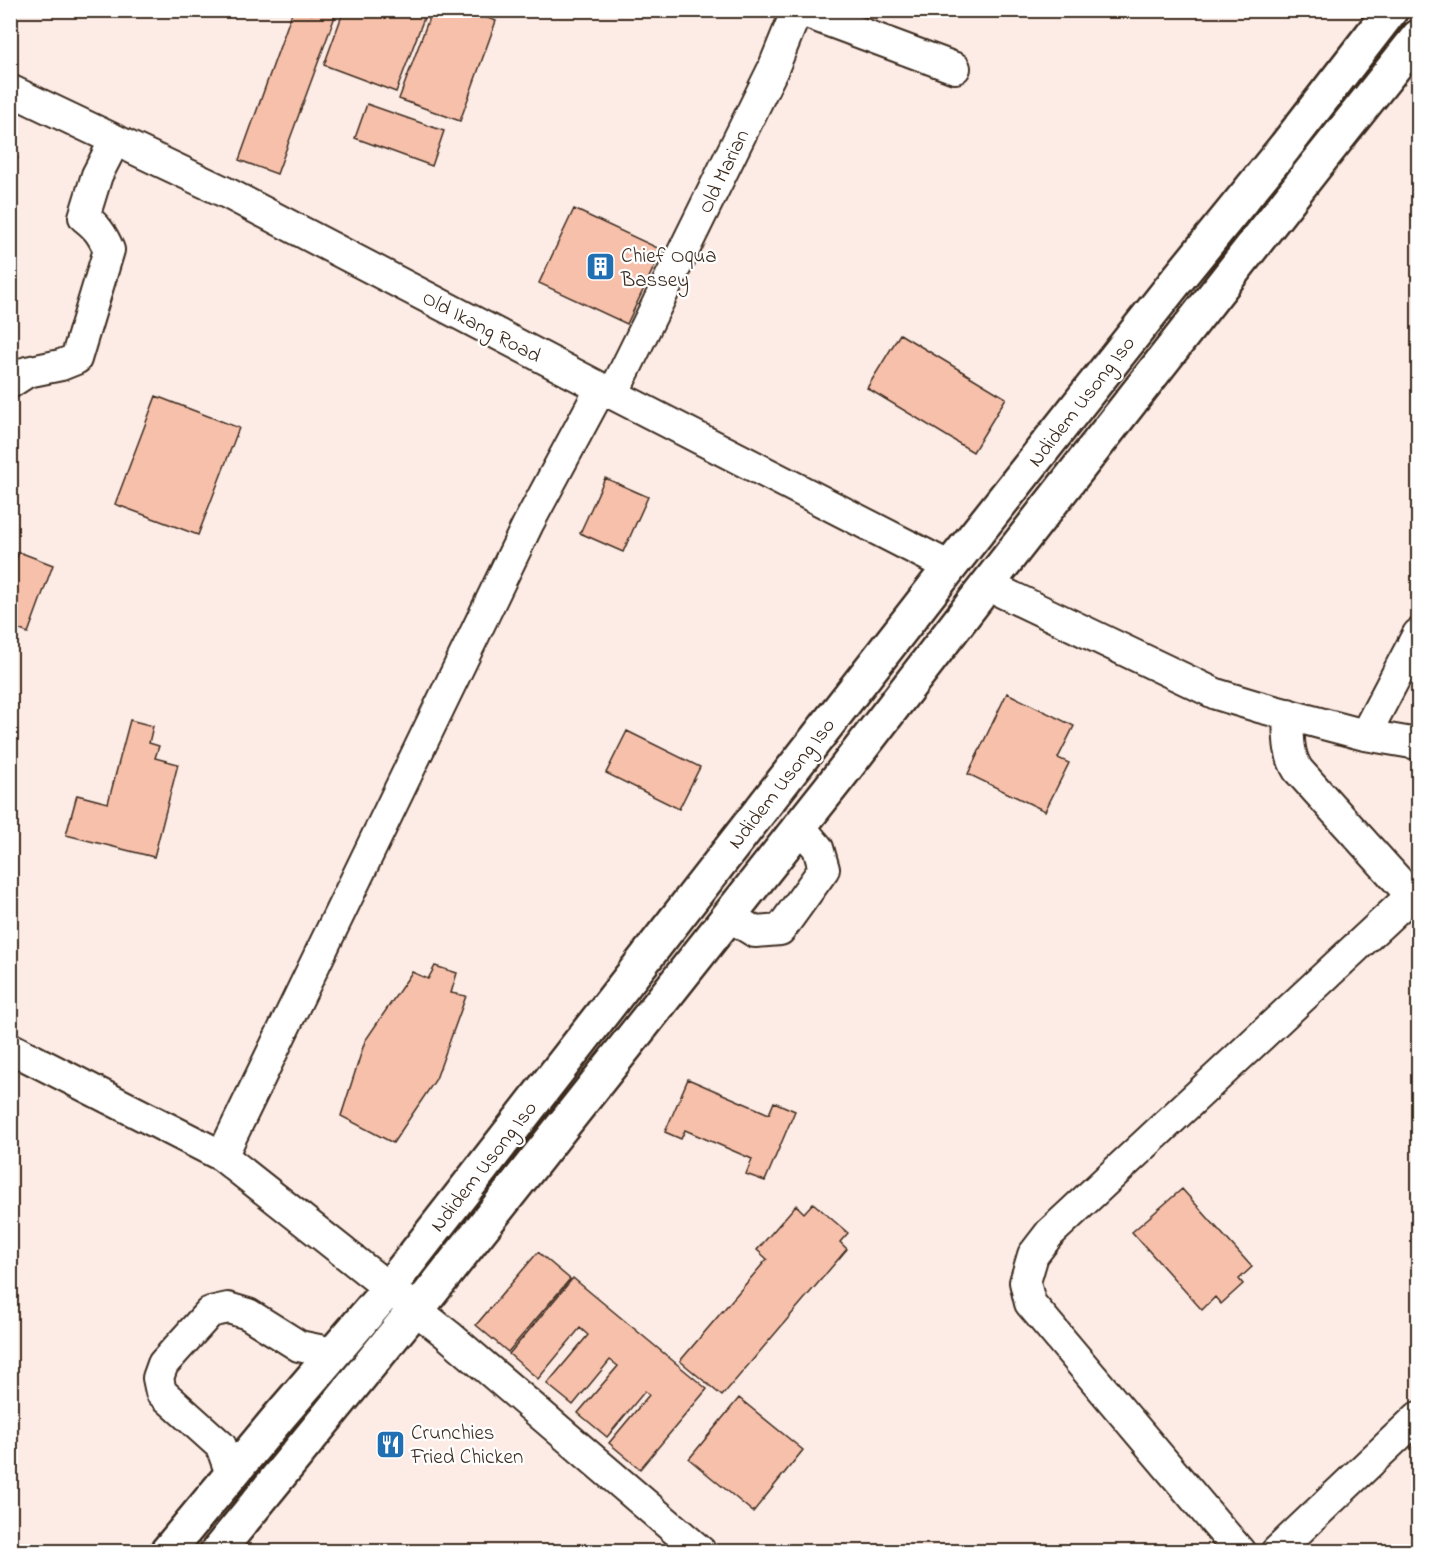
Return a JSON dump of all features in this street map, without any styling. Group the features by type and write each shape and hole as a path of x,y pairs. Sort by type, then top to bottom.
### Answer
{"highway":[{"name":"Ndidem Usong Iso","path":"167,1551 388,1288 950,567 1165,294 1292,138 1391,10"},
{"name":"Ndidem Usong Iso","path":"217,1551 407,1319 417,1310 800,827 987,585 1419,37"}],"street":[{"path":"798,10 955,68"},
{"name":"Old Marian","path":"222,1156 528,524 607,391 773,69 798,10"},
{"name":"Old Ikang Road","path":"10,90 229,194 950,567"},
{"path":"10,383 27,372 61,365 76,359 109,250 103,235 84,217 97,174 115,140"},
{"path":"987,585 1216,694 1365,735 1419,744"},
{"path":"1365,735 1419,633"},
{"path":"1240,1551 1030,1303 1025,1282 1033,1255 1050,1233 1415,899 1298,770 1289,750 1288,714"},
{"path":"729,916 755,932 780,930 824,869 818,848 800,827"},
{"path":"10,1048 222,1156 417,1310 701,1551"},
{"path":"231,1474 221,1446 161,1392 158,1378 163,1364 210,1312 228,1308 248,1314 299,1346 333,1353"},
{"path":"1276,1551 1419,1418"}],"building":[{"path":"293,10 304,10 312,14 314,10 337,11 277,174 239,160"},
{"path":"344,10 427,10 396,92 324,65"},
{"path":"432,10 466,10 496,21 460,121 399,99"},
{"path":"367,104 444,131 432,166 355,138"},
{"path":"10,153 18,158 10,170"},
{"name":"Chief Oqua Bassey","path":"574,209 662,250 627,324 539,283"},
{"path":"900,334 1006,398 973,452 867,388"},
{"path":"156,396 239,428 198,535 115,504"},
{"path":"605,478 648,497 623,552 580,533"},
{"path":"19,552 53,565 28,633 10,626 10,575"},
{"path":"1007,693 1074,726 1058,758 1069,763 1045,811 968,774"},
{"path":"130,720 153,726 149,743 159,746 155,758 178,764 154,857 66,835 77,795 108,803"},
{"path":"627,731 700,767 679,809 606,773"},
{"path":"435,966 457,973 451,993 466,996 436,1079 393,1143 341,1116 365,1041 412,972 428,979"},
{"path":"688,1079 769,1114 774,1102 795,1111 765,1181 746,1174 752,1159 685,1130 681,1139 665,1132"},
{"path":"1182,1189 1252,1267 1239,1279 1243,1284 1221,1304 1215,1297 1202,1310 1132,1232"},
{"path":"813,1203 848,1233 840,1242 847,1249 722,1396 680,1361 767,1259 757,1250 796,1205 804,1213"},
{"path":"538,1252 570,1279 508,1352 476,1325"},
{"path":"573,1278 707,1389 640,1469 609,1443 649,1395 645,1391 607,1437 578,1413 618,1366 610,1360 573,1405 547,1384 588,1335 580,1328 538,1379 509,1354"},
{"path":"739,1398 803,1450 753,1512 689,1459"}],"place":[{"name":"Chief Oqua Bassey","path":"600,267"},
{"name":"Crunchies Fried Chicken","path":"390,1444"}]}
